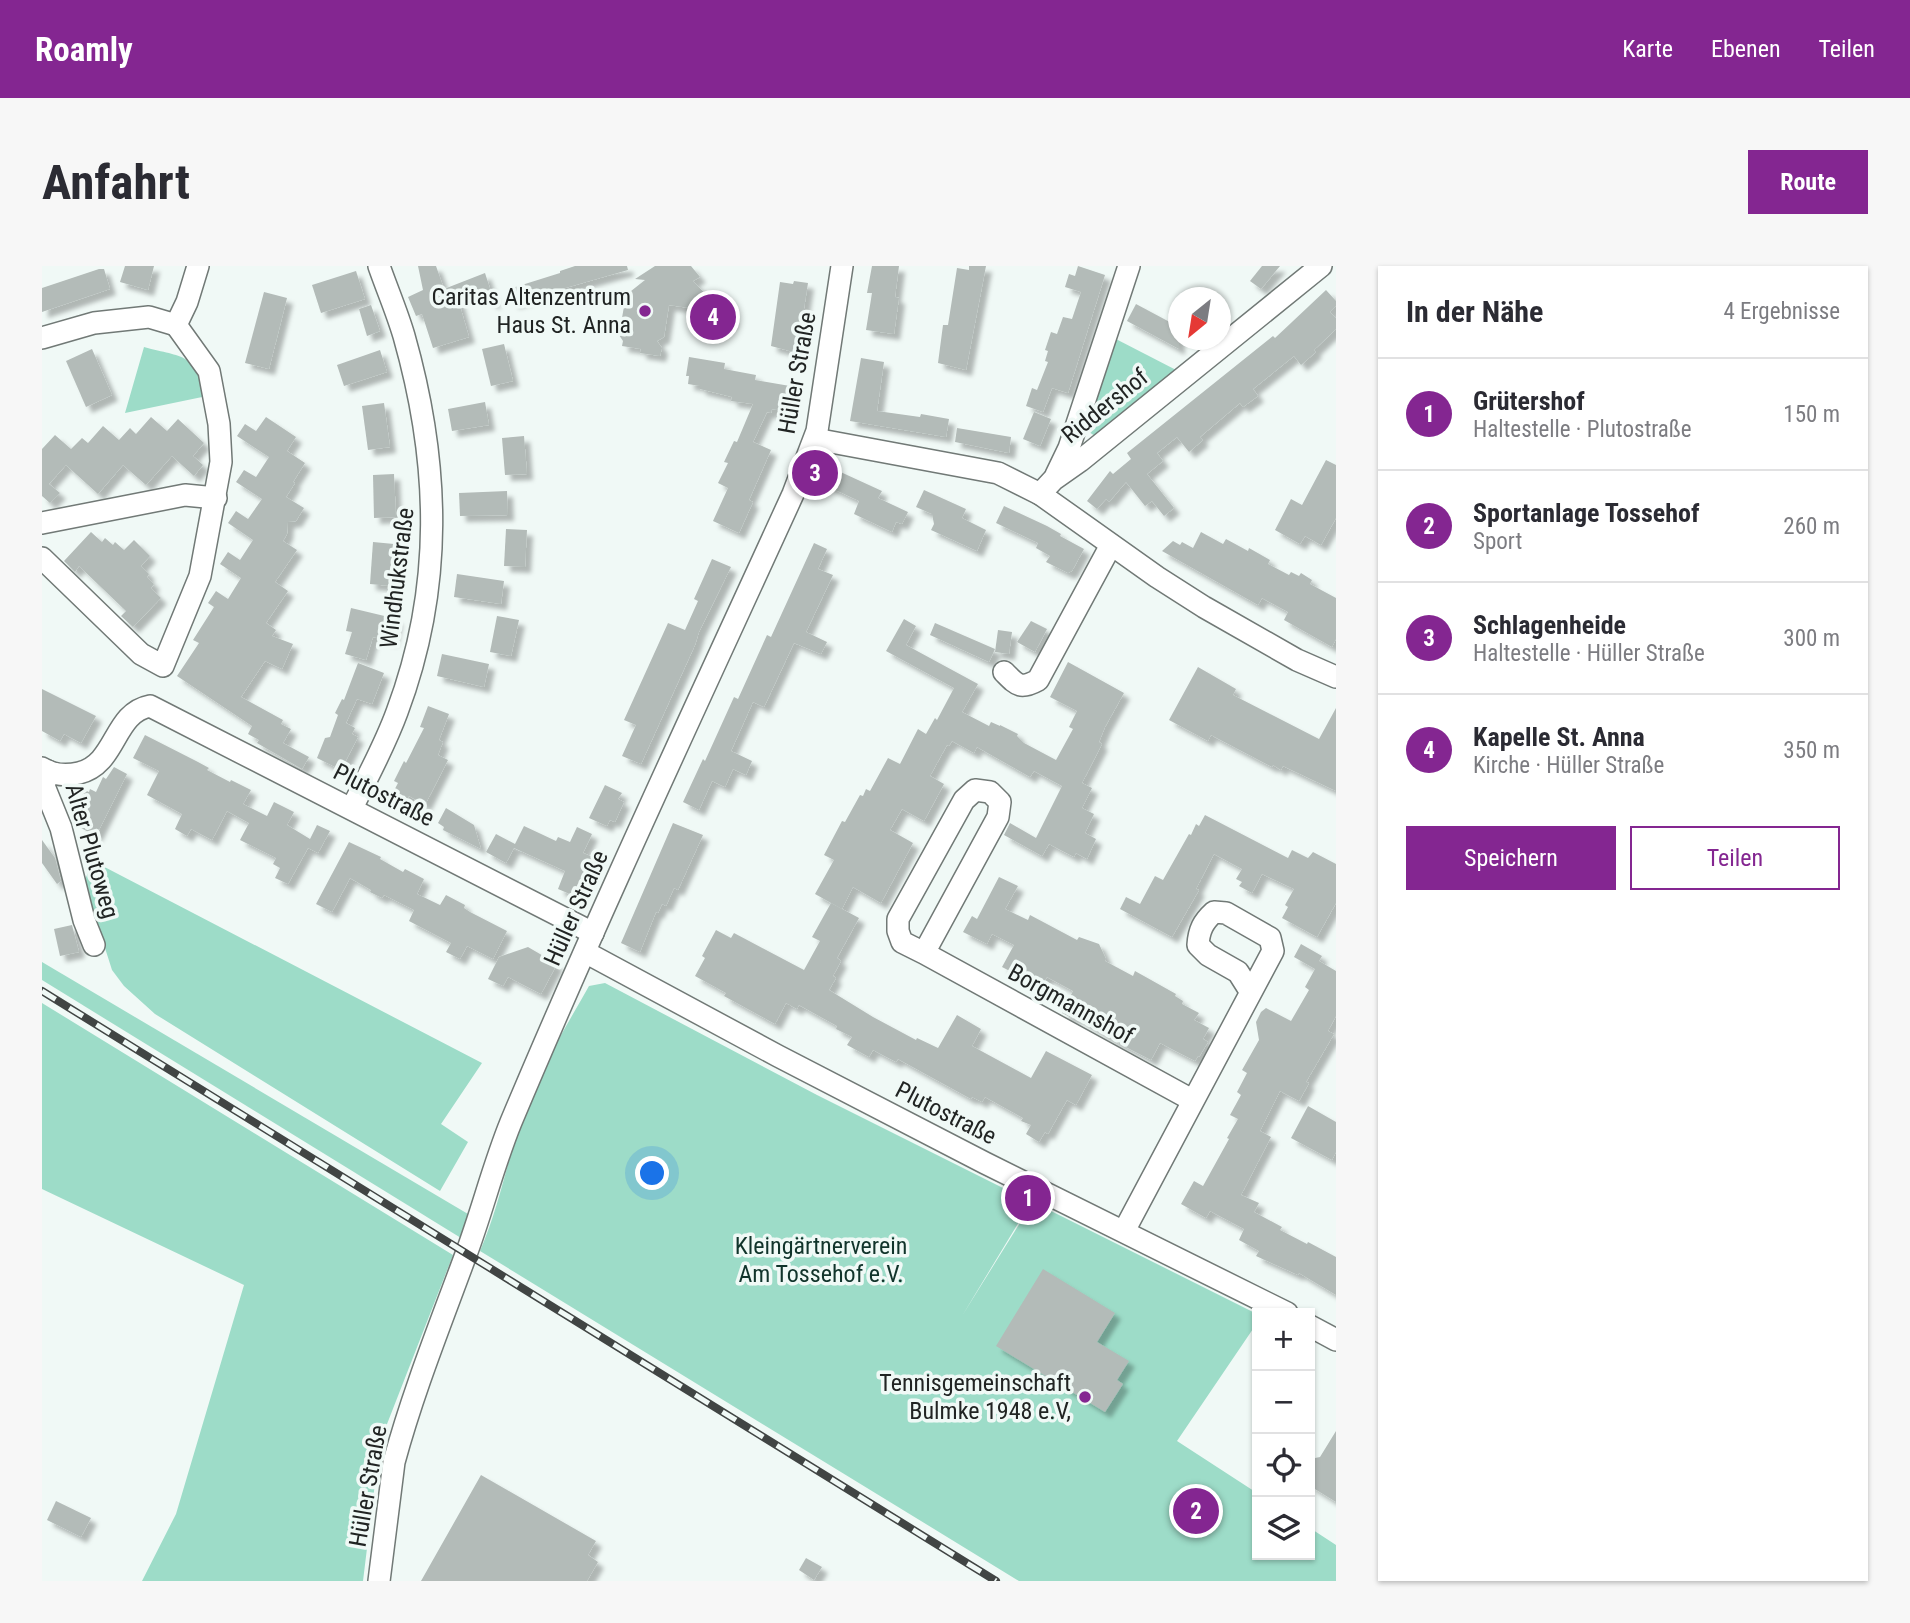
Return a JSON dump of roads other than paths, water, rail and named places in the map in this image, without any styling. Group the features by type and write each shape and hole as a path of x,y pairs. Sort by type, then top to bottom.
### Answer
{"street":[{"path":"176,325 187,302 198,266"},
{"name":"Windhukstraße","path":"352,808 398,711 424,615 431,559 433,502 423,415 404,335 379,266"},
{"name":"Hüller Straße","path":"379,1581 394,1462 411,1403 467,1254 500,1150 589,943 793,494 815,439 842,266"},
{"path":"1046,487 1069,448 1129,266"},
{"name":"Riddershof","path":"1046,487 1321,266"},
{"path":"42,338 68,329 107,321 149,317 176,325 209,371 219,424 221,462 200,576 163,666 141,654 42,558"},
{"path":"815,439 998,473 1046,487 1111,545 1204,607 1297,660 1336,677"},
{"path":"42,523 185,495 216,498"},
{"path":"1004,672 1016,684 1027,686 1038,680 1111,545"},
{"name":"Plutostraße","path":"45,770 70,775 89,771 102,760 128,716 137,709 150,706 352,808 589,943 802,1069 1277,1308"},
{"name":"Alter Plutoweg","path":"45,770 44,786 61,828 84,920 94,945"},
{"name":"Borgmannshof","path":"924,953 998,817 1000,802 990,792 975,790 964,800 898,919 902,942 1192,1100"},
{"path":"1124,1231 1250,991"},
{"path":"1315,1329 1336,1340"}],"railway":[{"path":"42,991 996,1581"}],"place":[{"name":"Caritas Altenzentrum Haus St. Anna","path":"645,311"},
{"name":"Kapelle St. Anna","path":"713,317"},
{"name":"Schlagenheide","path":"815,473"},
{"name":"Grütershof","path":"1028,1198"},
{"name":"Tennisgemeinschaft Bulmke 1948 e.V,","path":"1085,1397"},
{"name":"Sportanlage Tossehof","path":"1196,1511"}],"park label":[{"name":"Kleingärtnerverein Am Tossehof e.V.","path":"821,1260"}]}
